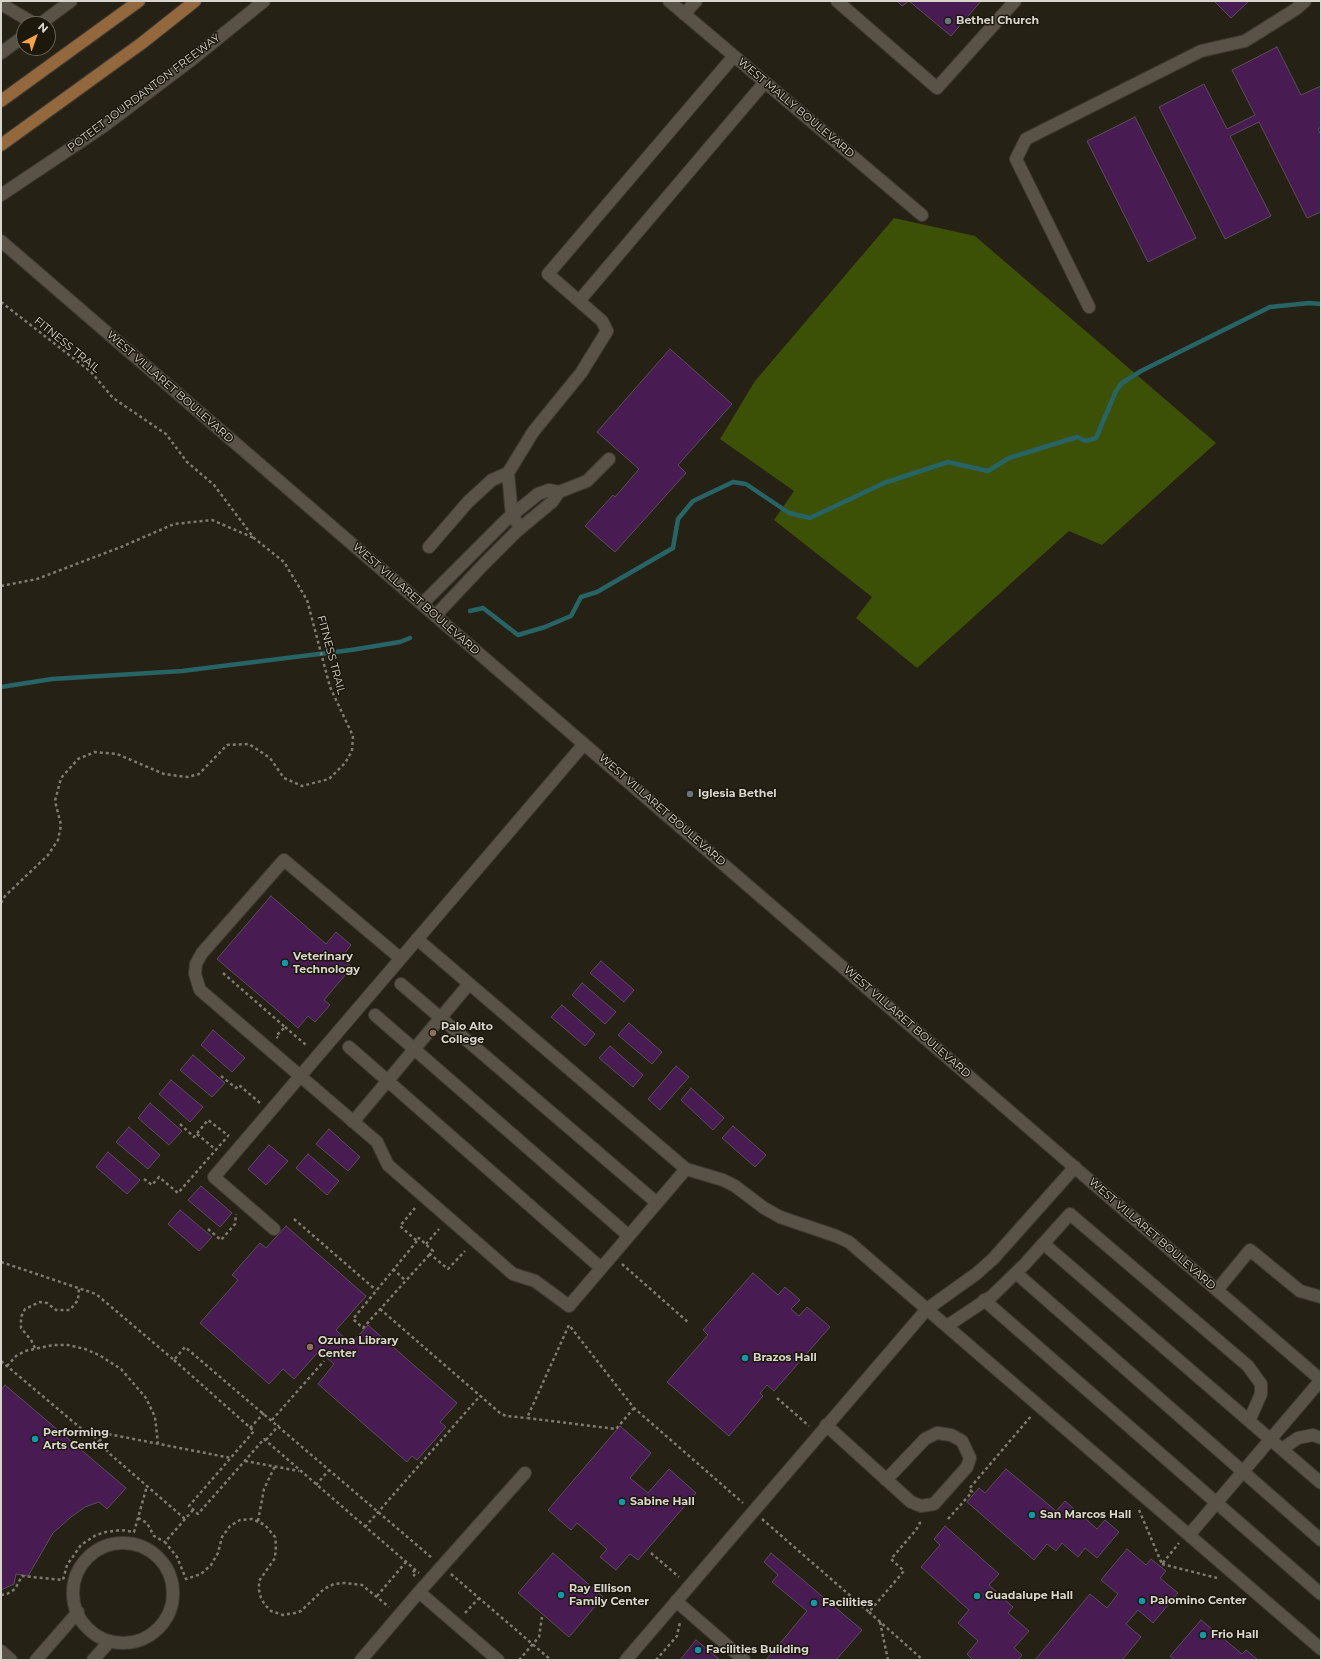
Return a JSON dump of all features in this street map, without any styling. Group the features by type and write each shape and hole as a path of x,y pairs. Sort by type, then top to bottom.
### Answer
{"main road":[{"path":"1,101 138,1"},
{"path":"1,145 142,43 195,1"}],"street":[{"path":"51,16 72,1"},
{"name":"POTEET JOURDANTON FREEWAY","path":"1,195 104,126 190,61 264,1"},
{"name":"WEST MALLY BOULEVARD","path":"669,1 922,215"},
{"path":"684,14 696,1"},
{"path":"837,1 937,88 1015,1"},
{"path":"1090,307 1016,159 1026,139 1201,51 1246,41 1296,9 1305,1"},
{"path":"1,4 21,16"},
{"path":"1,53 16,42"},
{"path":"429,548 468,502 492,480 508,473 533,432 581,373 607,331 602,321 548,274 734,56"},
{"path":"579,301 765,82"},
{"name":"WEST VILLARET BOULEVARD","path":"1,242 1321,1380"},
{"path":"422,604 512,516 538,494 549,490 559,492 587,481 609,459"},
{"path":"508,473 512,516 521,528"},
{"path":"436,616 483,565 521,528 552,502 559,492"},
{"path":"274,1229 214,1177 299,1075 584,744"},
{"path":"400,958 284,860 202,953 196,964 195,974 200,990 377,1142 388,1165 513,1274 535,1281 568,1306 686,1169"},
{"path":"417,939 686,1169 723,1180 735,1186 764,1208 780,1217 836,1236 849,1242 1040,1406 1184,1538 1321,1649"},
{"path":"401,984 657,1203"},
{"path":"352,1122 469,984"},
{"path":"375,1015 629,1236"},
{"path":"349,1047 601,1268"},
{"path":"626,1660 927,1308 976,1274 993,1259 1075,1167"},
{"path":"947,1326 984,1300 1016,1273 1070,1214 1248,1366 1261,1384 1261,1394 1249,1421"},
{"path":"1044,1244 1321,1483"},
{"path":"1217,1290 1250,1250 1300,1291 1321,1297"},
{"path":"1016,1273 1321,1540"},
{"path":"984,1300 1321,1594"},
{"path":"1184,1538 1216,1503 1321,1380"},
{"path":"826,1425 886,1480 911,1502 921,1506 934,1504 967,1467 970,1458 962,1441 951,1435 937,1433 925,1439 886,1480"},
{"path":"1282,1449 1298,1438 1313,1435 1321,1438"},
{"path":"361,1660 428,1581 526,1473"},
{"path":"119,1543 136,1545 153,1554 165,1566 172,1582 173,1600 168,1616 158,1629 144,1639 127,1643 110,1641 93,1634 81,1621 78,1612 74,1605 73,1588 78,1572 88,1558 102,1548 119,1543"},
{"path":"419,1592 498,1660"},
{"path":"676,1601 744,1660"},
{"path":"36,1660 78,1612"},
{"path":"93,1660 110,1641"},
{"path":"1,1651 11,1660"}],"path":[{"name":"FITNESS TRAIL","path":"1,302 91,372 113,398 166,434 187,462 214,485 254,538 284,562 307,600 330,687 353,736 352,752 345,763 329,779 302,786 284,778 270,758 249,744 227,745 199,774 186,777 164,774 117,754 95,752 78,759 61,778 55,801 60,825 58,840 48,854 5,896 1,903"},
{"name":"FITNESS TRAIL","path":"1,586 37,579 120,547 174,524 212,520 254,538"},
{"path":"224,973 306,1046"},
{"path":"281,1041 276,1036 285,1026"},
{"path":"221,1076 236,1088 239,1084 269,1111"},
{"path":"180,1124 194,1137 208,1120 240,1145"},
{"path":"197,1134 216,1150"},
{"path":"144,1179 152,1185 159,1177 178,1193 228,1136"},
{"path":"415,1208 400,1226 417,1241"},
{"path":"208,1228 221,1240 236,1222 236,1211"},
{"path":"294,1219 376,1290"},
{"path":"426,1244 439,1229"},
{"path":"419,1238 433,1251 363,1328 353,1319 417,1241 419,1238"},
{"path":"430,1254 448,1269 465,1251"},
{"path":"1,1262 96,1294 174,1360 254,1432 189,1506 198,1514 264,1439 266,1440 279,1425"},
{"path":"622,1264 689,1323"},
{"path":"393,1269 406,1281"},
{"path":"34,1348 31,1340 21,1328 21,1317 25,1309 34,1303 40,1302 46,1303 56,1310 70,1310 78,1300 79,1288"},
{"path":"380,1309 480,1396 506,1416 616,1429 634,1408"},
{"path":"527,1418 569,1325 634,1408 923,1660"},
{"path":"7,1366 16,1356 34,1348 53,1345 68,1345 85,1349 121,1369 140,1389 151,1408 157,1428 158,1444"},
{"path":"174,1360 185,1347 279,1425 329,1470 551,1660"},
{"path":"1,1361 90,1436 95,1436 110,1454 185,1519"},
{"path":"272,1420 324,1361"},
{"path":"365,1527 480,1396"},
{"path":"777,1398 810,1426"},
{"path":"948,1519 972,1492 969,1489 1040,1406"},
{"path":"250,1428 264,1413"},
{"path":"99,1441 108,1434 231,1458"},
{"path":"266,1440 428,1581"},
{"path":"244,1461 301,1471"},
{"path":"258,1521 264,1489 275,1466"},
{"path":"316,1485 329,1470"},
{"path":"1,1594 7,1594 15,1589 22,1576 63,1580 67,1565 82,1545 96,1535 121,1530 134,1532 147,1486"},
{"path":"1137,1506 1162,1564"},
{"path":"165,1542 193,1510"},
{"path":"869,1612 904,1571 891,1559 916,1530 920,1523 916,1516"},
{"path":"138,1518 147,1523 151,1532 165,1542 177,1557 186,1579 201,1574 211,1565 218,1553 222,1537 230,1526 240,1520 252,1519 258,1521 271,1531 276,1544 275,1558 262,1574 259,1581 261,1598 271,1611 283,1615 301,1611 324,1589 334,1584 344,1583 362,1585 389,1607 393,1602"},
{"path":"1162,1564 1184,1538"},
{"path":"651,1553 679,1578"},
{"path":"377,1596 406,1562"},
{"path":"1162,1564 1222,1579"},
{"path":"411,1582 416,1576 412,1573 415,1570"},
{"path":"465,1613 479,1598"},
{"path":"656,1660 677,1636 681,1616 686,1609"},
{"path":"520,1660 541,1634 540,1622 542,1617"},
{"path":"880,1622 888,1660"}],"green space":[{"path":"894,218 975,236 1216,443 1102,545 1069,531 917,668 856,618 872,597 774,520 794,491 720,439 755,381"}],"building":[{"path":"897,1 909,1 902,6"},
{"name":"Bethel Church","path":"909,1 981,1 951,36"},
{"path":"1214,1 1249,1 1231,18"},
{"path":"1277,47 1301,95 1321,86 1321,127 1318,129 1321,135 1321,212 1307,218 1259,122 1230,136 1271,216 1225,239 1159,107 1204,84 1227,129 1255,115 1232,70"},
{"path":"1135,117 1196,238 1148,262 1087,141"},
{"path":"670,349 732,404 678,465 686,473 615,552 585,526 613,495 615,497 639,469 597,432"},
{"name":"Veterinary Technology","path":"271,896 326,944 336,932 351,945 341,958 352,967 324,1000 330,1005 315,1022 308,1016 298,1028 217,959"},
{"path":"601,961 634,990 624,1002 590,973"},
{"path":"582,983 616,1012 605,1024 572,995"},
{"path":"562,1005 595,1034 585,1046 551,1017"},
{"path":"629,1023 662,1052 652,1064 618,1035"},
{"path":"213,1030 245,1058 232,1072 201,1045"},
{"path":"610,1046 643,1075 633,1087 599,1058"},
{"path":"193,1055 225,1083 212,1097 180,1070"},
{"path":"676,1066 689,1077 660,1110 648,1099"},
{"path":"171,1080 203,1107 190,1122 159,1094"},
{"path":"691,1088 724,1118 713,1130 681,1100"},
{"path":"150,1103 182,1131 169,1145 138,1118"},
{"path":"733,1126 766,1155 755,1167 722,1138"},
{"path":"129,1127 160,1155 148,1169 116,1142"},
{"path":"329,1129 360,1157 348,1171 316,1144"},
{"path":"269,1145 288,1161 266,1185 248,1169"},
{"path":"108,1152 140,1180 127,1194 96,1167"},
{"path":"308,1154 339,1181 327,1195 296,1168"},
{"path":"201,1186 232,1213 220,1227 188,1200"},
{"path":"180,1210 212,1237 199,1251 168,1224"},
{"name":"Ozuna Library Center","path":"286,1226 366,1296 336,1330 351,1344 368,1325 457,1403 440,1422 446,1427 417,1460 412,1456 407,1462 318,1384 334,1364 319,1351 294,1379 283,1369 269,1384 200,1323 238,1280 232,1275 260,1243 266,1248"},
{"name":"Brazos Hall","path":"753,1273 778,1295 785,1287 800,1300 791,1309 799,1316 807,1307 830,1327 774,1391 767,1385 760,1393 763,1396 729,1436 667,1382 708,1335 703,1330"},
{"name":"Performing Arts Center","path":"5,1385 126,1488 107,1509 99,1502 85,1507 71,1517 53,1533 28,1576 16,1574 14,1584 1,1590 1,1390"},
{"name":"Sabine Hall","path":"620,1426 651,1453 630,1478 648,1493 669,1469 696,1493 638,1560 630,1554 616,1570 600,1557 607,1549 577,1523 571,1530 548,1510"},
{"name":"San Marcos Hall","path":"1006,1469 1056,1511 1065,1501 1097,1529 1105,1520 1119,1532 1097,1558 1085,1548 1078,1557 1062,1543 1056,1551 1047,1544 1034,1560 967,1502 979,1488 985,1493"},
{"name":"Guadalupe Hall","path":"945,1526 999,1574 989,1585 1013,1607 1008,1613 1029,1631 1014,1648 1022,1655 1018,1660 973,1660 967,1654 978,1641 958,1623 969,1610 921,1567 940,1545 934,1539"},
{"name":"Palomino Center","path":"1127,1549 1146,1565 1151,1559 1166,1571 1160,1578 1178,1593 1153,1623 1138,1610 1126,1624 1141,1637 1122,1660 1035,1660 1090,1594 1107,1608 1118,1594 1101,1580"},
{"name":"Ray Ellison Family Center","path":"553,1553 603,1597 569,1637 518,1593"},
{"name":"Facilities","path":"771,1553 862,1630 836,1660 766,1660 807,1611 772,1582 778,1575 764,1562"},
{"name":"Frio Hall","path":"1201,1620 1242,1654 1246,1650 1258,1660 1175,1660 1170,1656"},
{"name":"Facilities Building","path":"696,1640 720,1660 680,1660"}],"waterway":[{"path":"470,611 483,608 518,635 545,627 571,616 581,597 597,592 673,548 678,519 693,501 733,482 746,484 789,513 810,518 884,483 948,462 988,471 1009,458 1077,437 1086,441 1096,438 1116,391 1122,383 1141,371 1270,307 1309,303 1321,304"},
{"path":"1,687 52,679 182,671 351,650 400,642 410,638"}],"place":[{"name":"Bethel Church","path":"948,21"},
{"name":"Iglesia Bethel","path":"690,794"},
{"name":"Veterinary Technology","path":"285,963"},
{"name":"Palo Alto College","path":"433,1033"},
{"name":"Ozuna Library Center","path":"310,1347"},
{"name":"Brazos Hall","path":"745,1358"},
{"name":"Performing Arts Center","path":"35,1439"},
{"name":"Sabine Hall","path":"622,1502"},
{"name":"San Marcos Hall","path":"1032,1515"},
{"name":"Ray Ellison Family Center","path":"561,1595"},
{"name":"Guadalupe Hall","path":"977,1596"},
{"name":"Palomino Center","path":"1142,1601"},
{"name":"Facilities","path":"814,1603"},
{"name":"Frio Hall","path":"1203,1635"},
{"name":"Facilities Building","path":"698,1650"}]}
